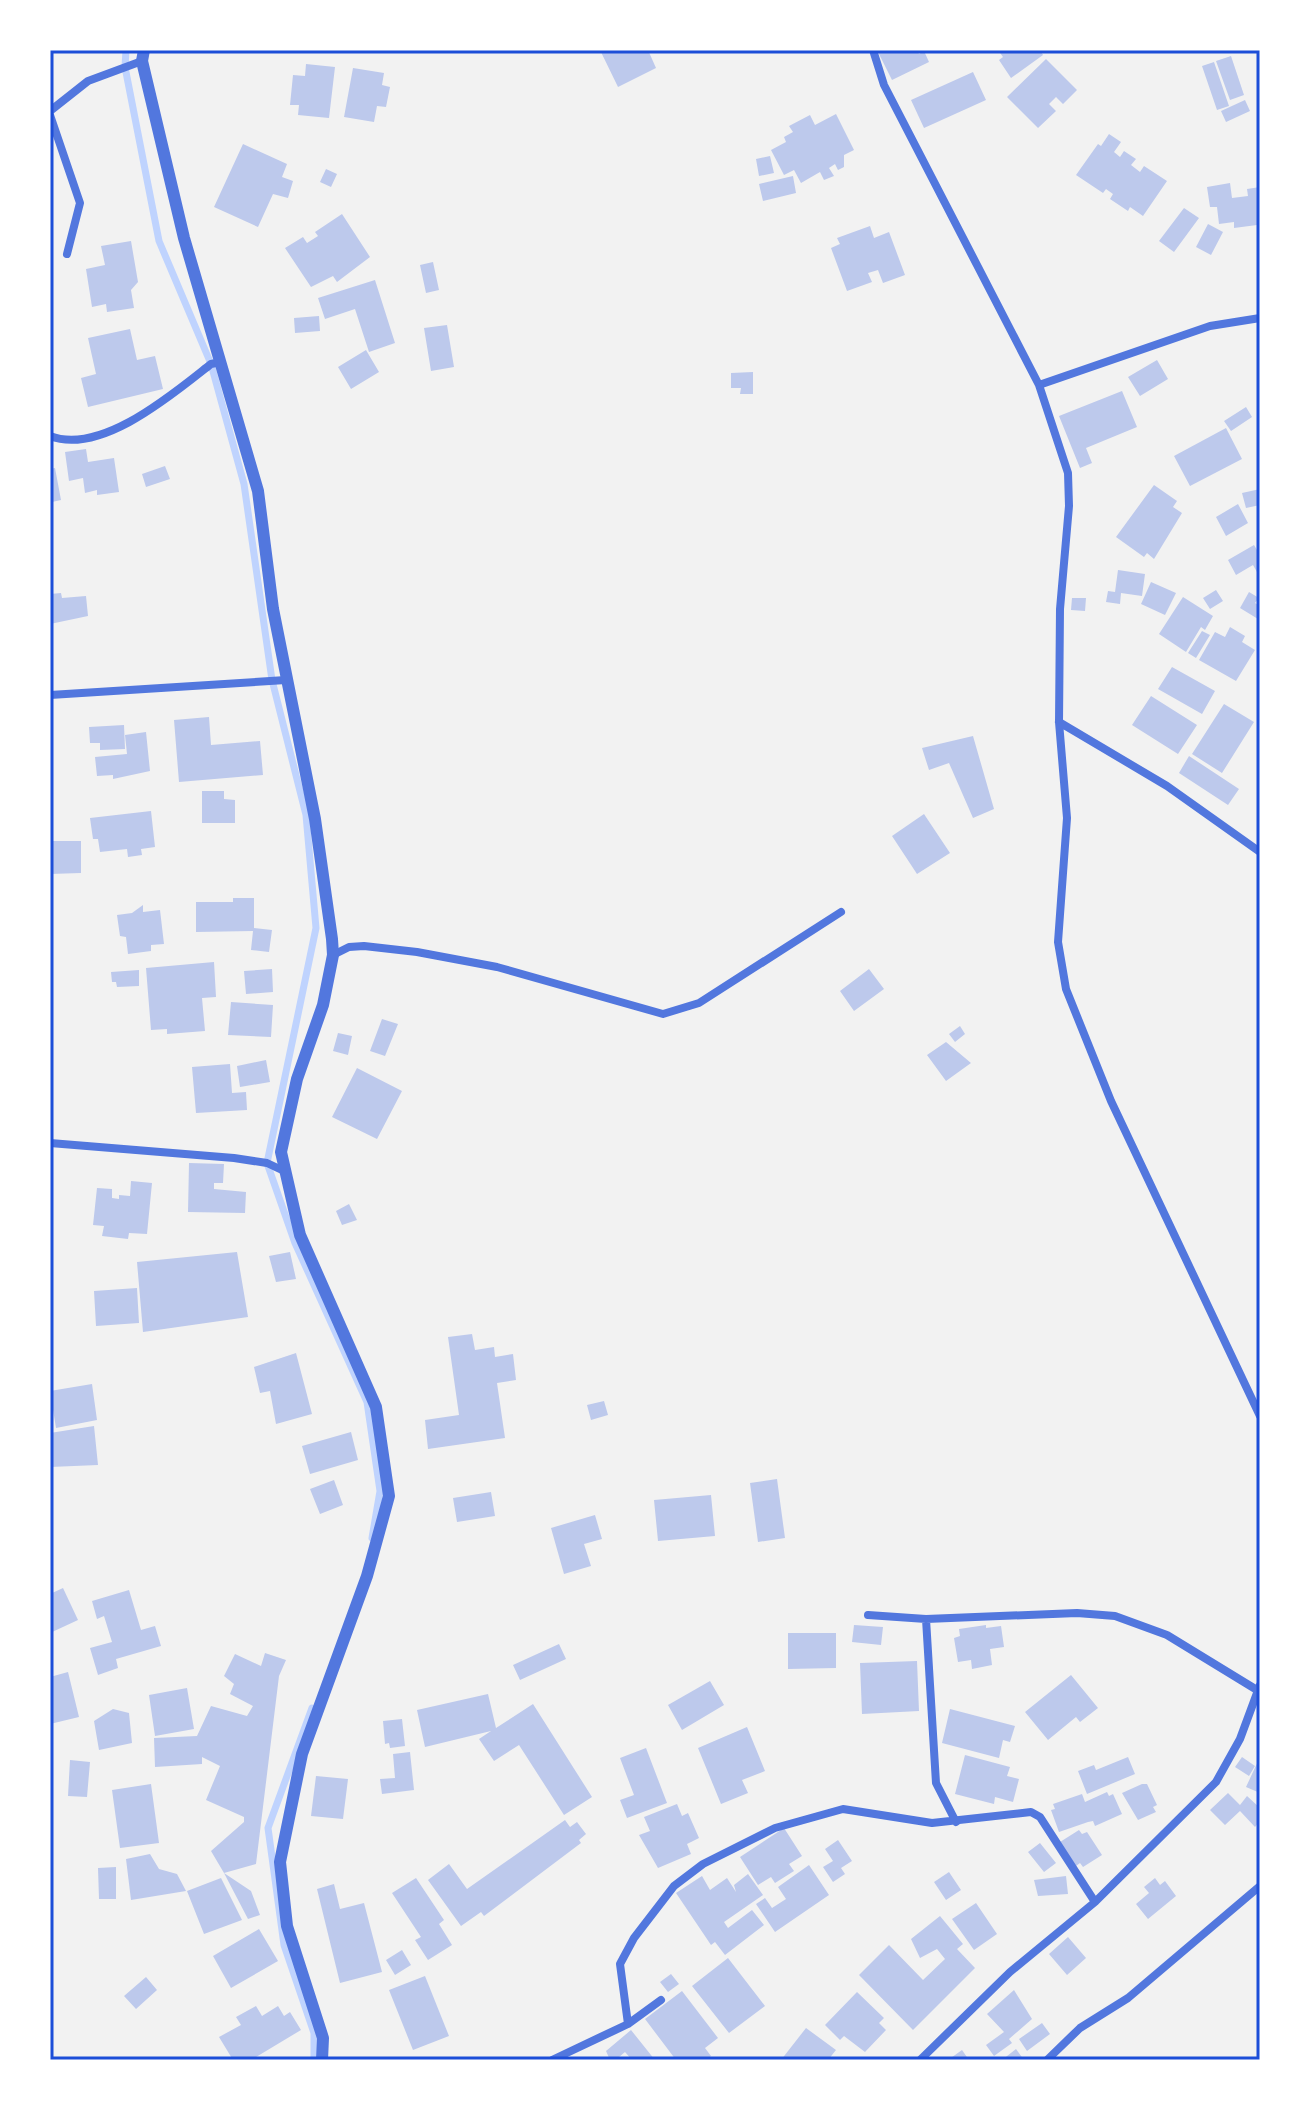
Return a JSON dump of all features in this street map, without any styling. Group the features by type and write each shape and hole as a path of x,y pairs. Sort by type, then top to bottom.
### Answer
{"street":[{"path":"873,50 884,85 1039,385 1068,473 1069,506 1060,609 1059,722 1067,818 1058,942 1066,989 1111,1101 1260,1416"},
{"path":"67,254 80,203 50,113 88,81 143,55 184,238 258,491 286,680 315,819 333,955 323,1005 286,1119 281,1152 284,1171 300,1235 376,1407 389,1496 367,1576 302,1754 280,1862 287,1926 323,2038 322,2060"},
{"path":"1039,385 1210,326 1260,318"},
{"path":"50,436 59,440 109,431 149,411 211,364 221,362"},
{"path":"50,695 286,680"},
{"path":"1059,722 1167,786 1260,852"},
{"path":"333,955 349,947 364,946 417,952 497,967 663,1014 699,1003 841,912"},
{"path":"50,1143 234,1158 267,1163 284,1171"},
{"path":"868,1615 926,1619 1077,1613 1115,1616 1167,1635 1259,1687 1240,1739 1216,1782 1095,1902 1010,1972 920,2060"},
{"path":"926,1619 936,1783 956,1822"},
{"path":"628,2024 620,1964 634,1938 690,1872 775,1828 843,1809 920,1823 956,1822 1021,1813 1040,1817 1095,1902"},
{"path":"1047,2060 1080,2028 1128,1998 1260,1886"},
{"path":"552,2060 628,2024 661,2000"}],"building":[{"path":"600,50 648,50 656,68 618,87"},
{"path":"917,50 919,54 924,51 929,62 892,80 878,52"},
{"path":"998,50 1040,50 1043,55 1011,78 999,60 1003,57"},
{"path":"1231,56 1244,95 1230,100 1216,61"},
{"path":"1046,59 1077,90 1063,104 1056,97 1049,104 1056,111 1038,128 1007,97"},
{"path":"1214,62 1229,106 1217,110 1202,66"},
{"path":"306,64 335,67 329,118 298,115 299,105 290,105 293,75 305,76"},
{"path":"353,68 384,73 382,85 390,87 386,107 377,106 374,122 344,117"},
{"path":"973,72 986,100 924,128 911,100"},
{"path":"1245,100 1250,111 1226,122 1221,111"},
{"path":"836,114 854,150 844,155 844,167 838,170 835,164 829,168 834,176 824,180 820,172 801,183 794,170 784,175 771,150 786,142 784,137 793,132 789,126 810,115 815,125"},
{"path":"1109,134 1121,142 1114,152 1120,157 1124,151 1136,159 1131,165 1140,172 1144,166 1167,181 1143,216 1130,207 1128,211 1110,199 1113,194 1106,189 1103,193 1076,175"},
{"path":"243,144 287,164 282,177 293,181 288,198 273,194 258,227 214,207"},
{"path":"770,156 774,173 759,176 756,159"},
{"path":"326,169 337,174 331,187 320,182"},
{"path":"793,176 796,193 763,201 759,184"},
{"path":"1230,183 1232,198 1248,196 1247,189 1260,187 1257,225 1234,228 1234,222 1219,224 1217,207 1210,207 1207,187"},
{"path":"1184,208 1199,218 1174,252 1159,241"},
{"path":"342,214 370,257 337,282 333,276 311,287 285,248 303,237 307,243 318,236 315,232"},
{"path":"1208,224 1223,232 1211,255 1196,247"},
{"path":"870,226 874,238 889,232 905,275 883,283 878,270 868,273 872,282 847,291 831,248 840,244 837,238"},
{"path":"131,241 138,282 131,290 134,308 107,312 106,304 92,307 86,269 105,265 101,246"},
{"path":"433,262 439,290 426,293 420,265"},
{"path":"375,280 395,343 369,352 355,309 325,319 318,298"},
{"path":"319,316 320,331 295,333 294,318"},
{"path":"447,325 454,367 431,371 424,328"},
{"path":"130,329 137,360 155,356 163,389 88,407 81,378 96,374 88,338"},
{"path":"366,350 379,372 351,389 338,367"},
{"path":"1157,360 1168,379 1140,396 1128,377"},
{"path":"753,372 753,394 740,394 741,388 731,388 731,373"},
{"path":"1122,391 1137,427 1086,448 1092,463 1080,468 1059,416"},
{"path":"1246,407 1252,417 1231,431 1224,421"},
{"path":"1226,428 1242,459 1190,486 1174,456"},
{"path":"86,449 88,462 114,458 119,492 97,495 97,490 85,493 83,478 69,481 65,452"},
{"path":"165,466 170,479 146,487 142,474"},
{"path":"55,468 61,500 52,502 53,510 50,510 50,469"},
{"path":"1154,485 1177,501 1173,507 1182,513 1154,559 1147,553 1144,557 1116,537"},
{"path":"1260,489 1260,505 1246,508 1242,493"},
{"path":"1238,504 1248,523 1226,536 1216,517"},
{"path":"1254,545 1260,555 1260,570 1257,572 1253,565 1236,575 1228,560"},
{"path":"1118,570 1145,574 1142,596 1121,593 1120,604 1106,602 1108,591 1115,592"},
{"path":"1151,582 1176,593 1165,615 1141,604"},
{"path":"1216,590 1223,601 1210,609 1203,598"},
{"path":"1249,592 1259,598 1255,603 1260,606 1258,619 1240,608"},
{"path":"61,593 62,598 86,596 88,616 50,624 50,594"},
{"path":"1183,597 1213,616 1205,630 1201,627 1186,652 1159,634"},
{"path":"1072,598 1086,598 1085,611 1071,610"},
{"path":"1230,627 1245,636 1242,642 1255,650 1236,681 1199,660 1215,632 1225,637"},
{"path":"1202,631 1210,635 1196,658 1188,653"},
{"path":"1172,667 1215,691 1202,714 1158,689"},
{"path":"1151,696 1197,725 1178,754 1132,725"},
{"path":"1224,704 1254,722 1222,773 1192,754"},
{"path":"209,717 211,745 260,741 263,775 179,782 174,720"},
{"path":"124,725 125,749 100,750 100,743 90,743 89,727"},
{"path":"146,732 150,771 113,779 113,775 97,776 95,757 127,754 125,735"},
{"path":"973,736 994,809 973,818 949,763 929,770 922,748"},
{"path":"1189,756 1239,789 1228,805 1179,773"},
{"path":"202,791 224,791 224,799 235,800 235,823 202,823"},
{"path":"151,811 155,847 141,849 142,855 128,857 127,849 100,852 98,839 93,839 90,818"},
{"path":"924,814 950,853 917,874 892,836"},
{"path":"50,841 81,841 81,873 50,874"},
{"path":"233,898 254,898 254,928 272,930 269,952 251,950 253,931 196,932 196,902 233,902"},
{"path":"143,905 143,912 160,910 164,944 151,945 151,951 128,954 126,937 120,936 117,915 132,913"},
{"path":"214,962 216,997 202,998 205,1031 167,1034 167,1029 151,1030 146,968"},
{"path":"272,969 273,992 246,994 244,971"},
{"path":"869,969 884,989 854,1011 840,991"},
{"path":"139,970 139,986 117,987 116,982 112,982 111,972"},
{"path":"231,1002 273,1005 271,1037 228,1035"},
{"path":"382,1019 398,1024 385,1056 370,1051"},
{"path":"960,1026 965,1034 955,1042 949,1034"},
{"path":"338,1033 352,1036 348,1055 333,1051"},
{"path":"946,1042 971,1063 946,1081 927,1055"},
{"path":"266,1060 270,1082 240,1087 237,1066"},
{"path":"230,1064 232,1093 246,1092 247,1110 196,1113 192,1067"},
{"path":"357,1068 402,1091 377,1139 332,1117"},
{"path":"189,1163 224,1164 223,1183 214,1183 214,1189 246,1192 245,1213 188,1212"},
{"path":"131,1181 152,1183 147,1234 129,1233 128,1239 102,1236 104,1226 93,1225 97,1188 112,1189 112,1198 119,1199 119,1195 130,1196"},
{"path":"349,1204 357,1220 342,1225 336,1211"},
{"path":"237,1252 248,1317 143,1332 137,1262"},
{"path":"290,1252 296,1279 276,1282 269,1256"},
{"path":"137,1288 139,1323 96,1326 94,1291"},
{"path":"472,1334 475,1350 494,1347 495,1357 513,1354 516,1380 497,1383 505,1438 428,1449 425,1420 459,1415 448,1337"},
{"path":"296,1353 312,1414 276,1424 270,1391 260,1393 254,1367"},
{"path":"92,1384 97,1420 56,1428 50,1391"},
{"path":"604,1401 608,1415 591,1420 587,1405"},
{"path":"94,1426 98,1465 50,1467 50,1433"},
{"path":"351,1432 358,1460 310,1474 302,1446"},
{"path":"777,1479 785,1538 758,1542 750,1483"},
{"path":"334,1480 343,1505 320,1514 310,1489"},
{"path":"491,1492 495,1516 457,1522 453,1498"},
{"path":"711,1495 715,1536 658,1541 654,1500"},
{"path":"595,1515 602,1539 584,1544 591,1566 564,1574 551,1528"},
{"path":"63,1588 78,1620 50,1633 50,1594"},
{"path":"129,1590 141,1630 155,1626 161,1646 116,1659 118,1668 98,1675 90,1648 112,1642 104,1616 97,1619 92,1601"},
{"path":"854,1625 883,1627 881,1645 852,1642"},
{"path":"986,1625 986,1628 1001,1626 1004,1647 990,1649 992,1665 972,1669 971,1660 958,1662 954,1638 960,1636 959,1629"},
{"path":"788,1633 836,1633 836,1668 788,1669"},
{"path":"559,1644 566,1659 520,1680 513,1665"},
{"path":"265,1653 286,1660 279,1676 256,1864 224,1873 211,1851 244,1822 244,1817 206,1800 220,1766 202,1757 202,1764 155,1767 154,1738 197,1736 211,1706 247,1716 253,1706 230,1694 234,1684 224,1676 235,1654 261,1666"},
{"path":"917,1661 919,1711 862,1714 860,1663"},
{"path":"68,1672 79,1717 50,1724 50,1677"},
{"path":"1071,1675 1098,1708 1080,1722 1076,1717 1048,1740 1025,1712"},
{"path":"710,1681 724,1705 682,1730 668,1705"},
{"path":"187,1688 194,1729 155,1736 149,1695"},
{"path":"488,1694 496,1728 533,1704 592,1797 564,1815 519,1745 494,1761 479,1739 491,1731 425,1747 417,1710"},
{"path":"113,1709 129,1713 132,1743 99,1750 94,1721"},
{"path":"950,1709 1015,1726 1010,1742 1003,1740 999,1758 942,1743"},
{"path":"402,1719 405,1746 390,1748 389,1743 385,1744 383,1721"},
{"path":"747,1727 765,1771 742,1780 748,1793 721,1804 698,1748"},
{"path":"646,1748 667,1803 627,1818 620,1800 634,1795 620,1758"},
{"path":"410,1752 414,1790 382,1794 380,1779 395,1778 393,1754"},
{"path":"965,1755 1010,1767 1007,1776 1019,1779 1013,1802 995,1797 994,1804 955,1794"},
{"path":"1128,1757 1135,1774 1087,1794 1078,1771 1094,1765 1096,1770"},
{"path":"1242,1757 1255,1766 1249,1776 1235,1767"},
{"path":"1260,1757 1260,1793 1246,1787"},
{"path":"70,1760 90,1762 87,1797 68,1796"},
{"path":"316,1776 348,1779 343,1819 311,1816"},
{"path":"151,1784 159,1843 120,1848 112,1790"},
{"path":"1147,1784 1157,1805 1153,1807 1156,1812 1138,1820 1122,1793"},
{"path":"1107,1792 1109,1796 1113,1794 1122,1814 1095,1826 1093,1821 1059,1832 1051,1810 1055,1809 1053,1804 1082,1794 1085,1802"},
{"path":"1228,1793 1240,1805 1247,1796 1260,1808 1260,1821 1255,1827 1240,1811 1225,1825 1210,1810"},
{"path":"677,1804 682,1816 688,1813 699,1838 687,1844 691,1854 658,1868 639,1835 650,1831 644,1817"},
{"path":"565,1820 570,1827 577,1822 586,1834 579,1840 581,1843 484,1916 481,1912 461,1926 428,1880 449,1864 467,1889"},
{"path":"784,1828 802,1856 789,1864 794,1871 775,1883 771,1877 758,1885 740,1857"},
{"path":"1079,1830 1082,1834 1087,1832 1102,1855 1083,1867 1080,1863 1076,1866 1060,1842"},
{"path":"838,1840 852,1861 841,1868 845,1874 833,1882 823,1867 833,1861 825,1849"},
{"path":"1040,1843 1056,1863 1044,1872 1028,1852"},
{"path":"150,1854 159,1869 177,1874 186,1891 131,1900 126,1859"},
{"path":"809,1865 829,1895 775,1932 756,1904 765,1898 772,1908 786,1899 778,1887"},
{"path":"116,1867 116,1899 99,1899 98,1868"},
{"path":"949,1872 961,1890 946,1900 934,1882"},
{"path":"224,1873 251,1891 260,1915 248,1919"},
{"path":"748,1874 763,1895 724,1922 728,1928 752,1910 764,1925 725,1955 715,1942 711,1945 676,1893 702,1876 710,1890 727,1878 736,1892 734,1885"},
{"path":"1066,1876 1068,1894 1038,1896 1034,1880"},
{"path":"221,1878 242,1920 204,1934 187,1891"},
{"path":"416,1878 444,1920 439,1924 452,1945 428,1960 415,1940 421,1937 392,1893"},
{"path":"1155,1878 1160,1885 1165,1881 1176,1896 1148,1919 1136,1904 1149,1893 1144,1887"},
{"path":"334,1884 340,1909 364,1903 382,1972 340,1983 317,1889"},
{"path":"976,1903 997,1934 974,1950 952,1919"},
{"path":"940,1916 963,1944 957,1949 975,1968 913,2030 859,1975 889,1945 923,1980 945,1959 937,1949 920,1958 911,1939"},
{"path":"259,1929 278,1961 231,1988 213,1956"},
{"path":"1068,1937 1086,1958 1067,1975 1049,1954"},
{"path":"402,1950 411,1965 395,1975 386,1960"},
{"path":"728,1958 765,2006 729,2033 692,1986"},
{"path":"671,1974 679,1984 668,1992 660,1982"},
{"path":"425,1976 449,2036 413,2050 389,1990"},
{"path":"146,1977 157,1990 136,2009 124,1996"},
{"path":"1014,1990 1032,2019 1009,2039 1012,2043 994,2056 986,2045 1004,2032 987,2014"},
{"path":"682,1991 718,2038 705,2048 711,2056 706,2060 676,2060 645,2019"},
{"path":"857,1992 884,2018 879,2023 886,2030 865,2052 844,2036 840,2040 825,2025"},
{"path":"256,2006 262,2016 278,2006 284,2016 290,2012 301,2030 251,2060 233,2060 219,2037 241,2025 236,2017"},
{"path":"1042,2023 1050,2034 1027,2051 1019,2039"},
{"path":"806,2028 836,2050 828,2060 781,2060"},
{"path":"631,2030 655,2060 632,2060 625,2052 619,2057 622,2060 610,2060 606,2051"},
{"path":"1016,2049 1024,2060 1002,2060"},
{"path":"962,2050 969,2060 948,2060"}],"waterway":[{"path":"126,50 125,67 159,241 211,364 244,484 272,680 306,815 316,928 267,1163 295,1243 367,1402 380,1491 372,1538"},
{"path":"312,1708 268,1828 284,1945 314,2033 314,2060"}]}
